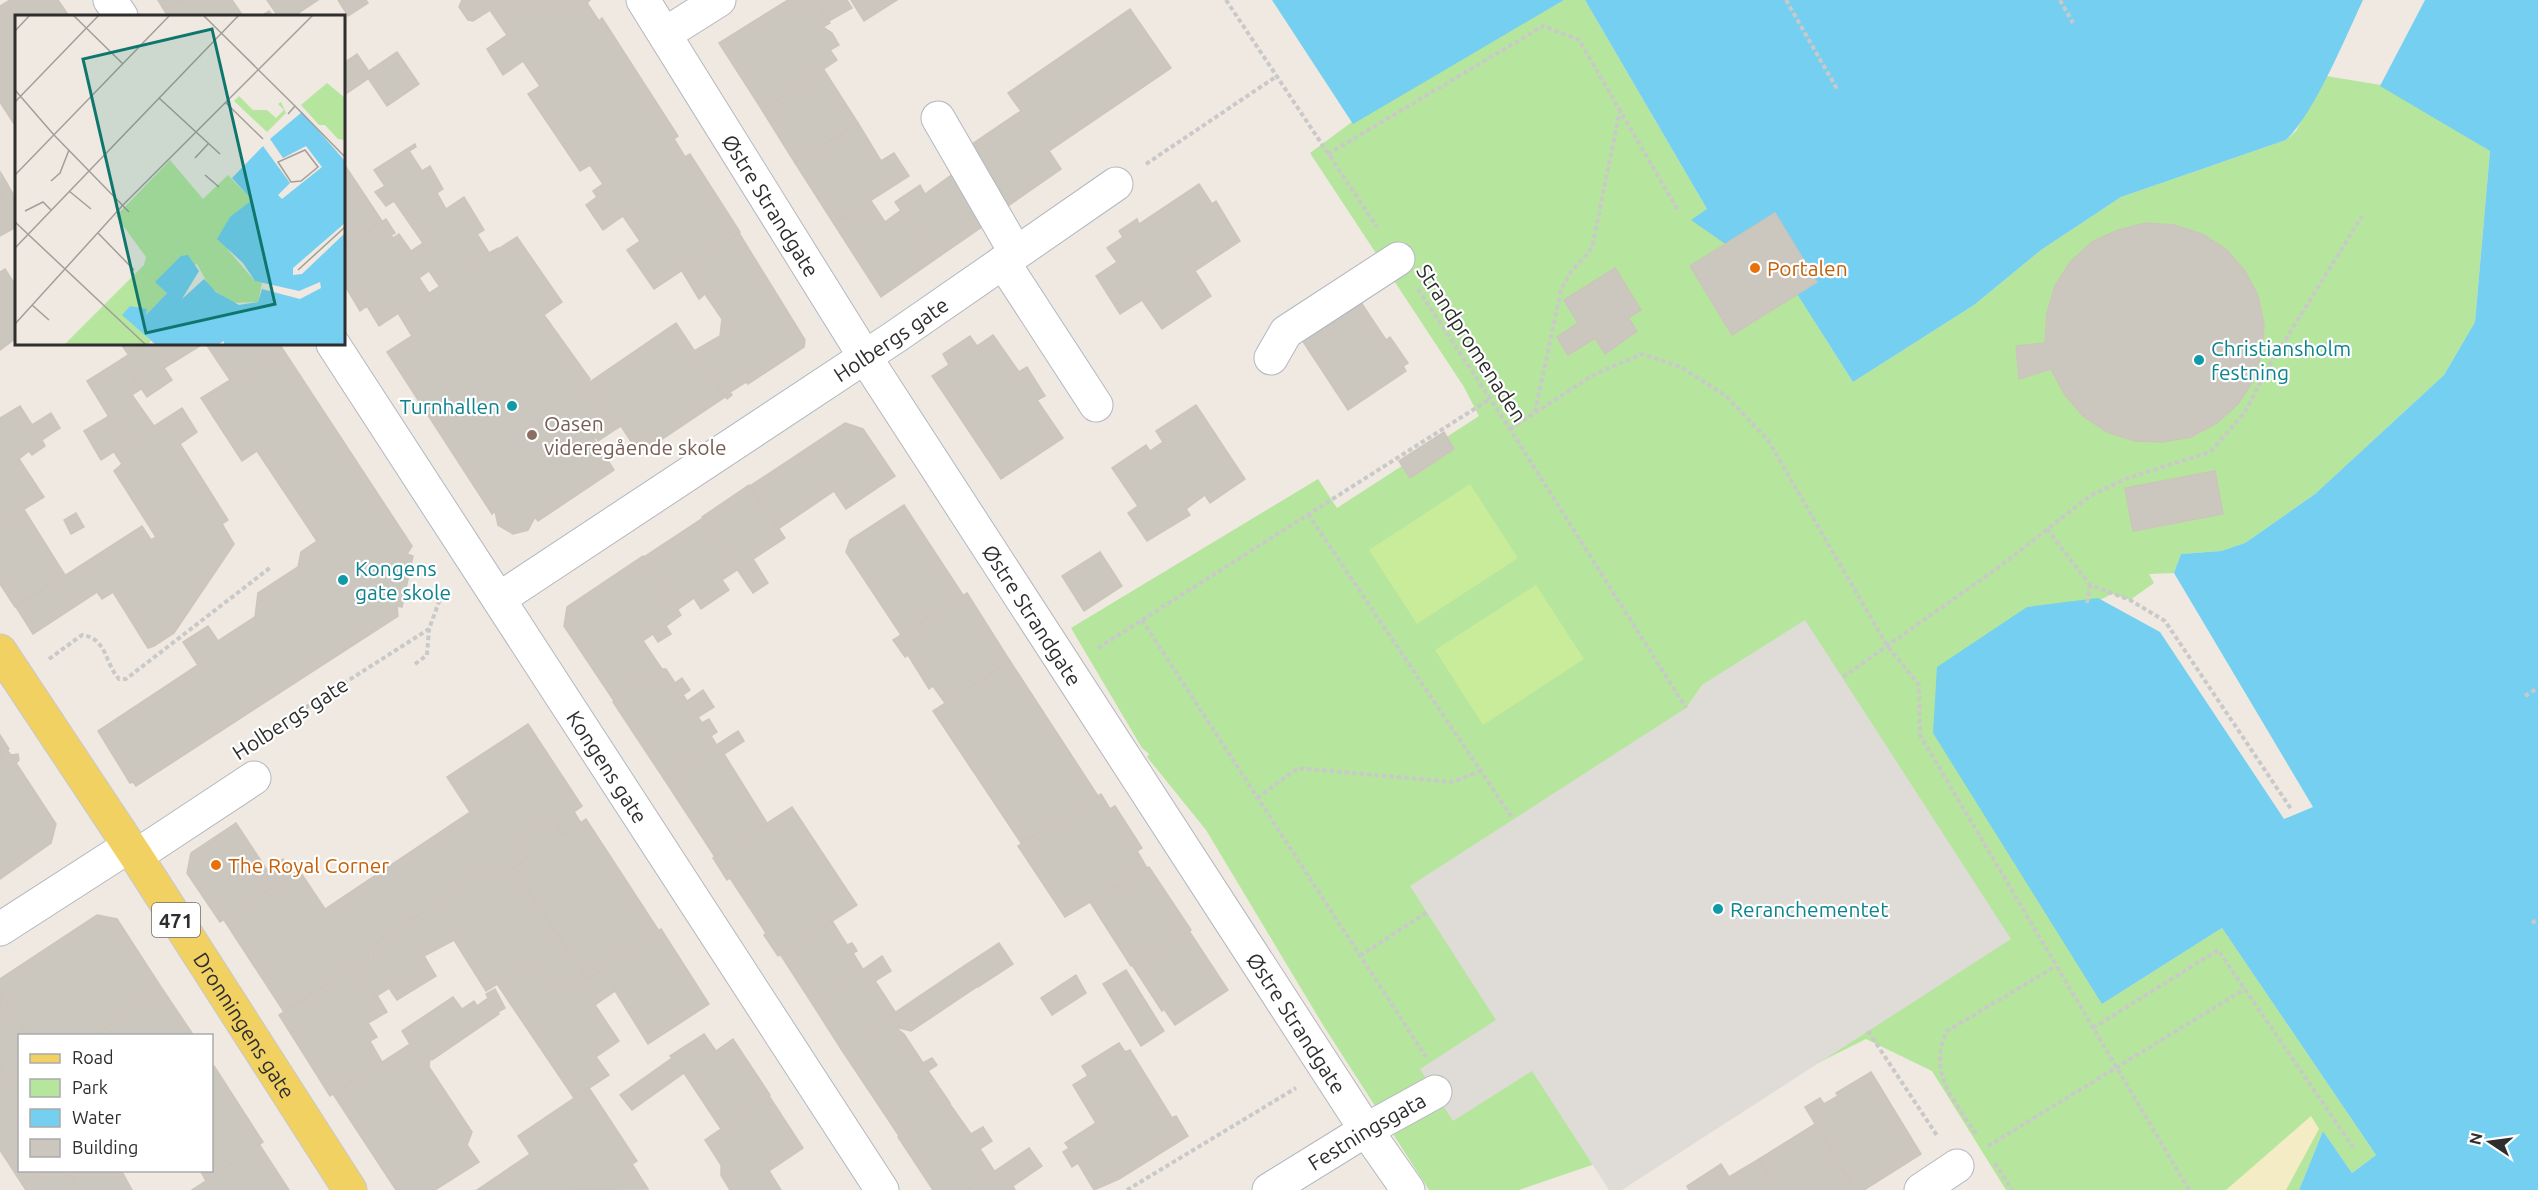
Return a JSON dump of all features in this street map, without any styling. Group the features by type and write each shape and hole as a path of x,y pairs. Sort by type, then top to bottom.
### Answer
{"main road":[{"name":"Dronningens gate","path":"0,651 133,851 350,1190"}],"street":[{"path":"110,0 120,15"},
{"name":"Østre Strandgate","path":"643,0 865,357 1366,1130 1408,1190"},
{"path":"665,34 719,0"},
{"path":"938,118 1009,258 1096,405"},
{"name":"Holbergs gate","path":"499,599 865,357 1116,184"},
{"path":"1271,358 1286,332 1398,259"},
{"name":"Kongens gate","path":"334,345 882,1190"},
{"path":"0,929 254,778"},
{"name":"Festningsgata","path":"1269,1190 1366,1130 1432,1078"},
{"path":"1922,1190 1957,1166"}],"path":[{"name":"Strandpromenaden","path":"1226,0 1510,429 1686,708"},
{"path":"1786,0 1837,89"},
{"path":"2060,0 2073,23"},
{"path":"1328,154 1543,26 1579,40 1679,212"},
{"path":"1116,184 1277,76"},
{"path":"1535,412 1561,290 1570,273 1592,248 1620,110"},
{"path":"1843,677 2090,496 2125,479 2210,452 2245,412 2268,368 2362,216"},
{"path":"1510,429 1593,375 1642,354 1681,367 1726,396 1768,440 1886,644 1919,685 1920,735 2188,1190"},
{"path":"1097,648 1490,399"},
{"path":"1308,514 1513,819"},
{"path":"2047,529 2090,585 2130,600 2165,621 2291,809"},
{"path":"18,678 82,635 92,636 102,646 114,674 119,679 126,679 270,567"},
{"path":"2087,603 2090,585"},
{"path":"415,664 427,655 429,629 440,599 453,589"},
{"path":"1142,620 1360,956 1432,1078"},
{"name":"Holbergs gate","path":"251,743 429,629"},
{"path":"2525,696 2538,688"},
{"path":"1257,798 1298,768 1453,782 1480,771"},
{"path":"1360,956 1427,912"},
{"path":"2532,923 2538,919"},
{"path":"2093,1028 2218,950 2355,1150"},
{"path":"2012,1190 1944,1084 1939,1065 1940,1046 1947,1031 1963,1019 2056,966"},
{"path":"1985,1148 2245,989"},
{"path":"1868,1031 1957,1166"},
{"path":"1127,1190 1301,1085"}],"green space":[{"path":"1564,0 1585,0 1707,209 1797,294 1853,382 1974,305 2041,250 2121,197 2286,140 2296,131 2326,76 2381,85 2490,151 2475,322 2444,375 2315,494 2245,543 2221,551 2181,554 2174,573 2149,574 2154,583 2130,600 2112,594 2100,600 2027,607 2102,1004 2222,928 2376,1155 2352,1173 2323,1131 2299,1190 2006,1190 1932,1071 1866,1039 1662,1141 1519,1190 1429,1190 1323,1025 1206,830 1147,757 1149,754 1142,748 1071,628 1318,479 1337,508 1479,416 1464,387 1310,153 1352,122"},
{"path":"1470,484 1518,558 1417,624 1369,550"},
{"path":"1536,585 1584,659 1483,725 1435,650"}],"sand":[{"path":"2311,1116 2319,1129 2286,1190 2226,1190"}],"shaded area":[{"path":"1805,620 2011,939 1622,1190 1609,1190 1532,1071 1453,1121 1420,1069 1496,1020 1410,886 1686,708 1702,685"}],"water":[{"path":"1272,0 1564,0 1353,124"},
{"path":"1585,0 2363,0 2308,112 2286,140 2121,197 2041,250 1974,305 1853,382 1797,294 1691,220 1707,209"},
{"path":"2425,0 2538,0 2538,1190 2299,1190 2323,1131 2352,1173 2376,1155 2222,928 2102,1004 1933,733 1937,667 2027,607 2098,598 2160,632 2284,819 2313,807 2174,573 2181,554 2221,551 2245,543 2315,494 2444,375 2475,322 2490,151 2380,86"}],"building":[{"path":"10,0 58,0 68,15 15,15 15,125 0,102 0,6"},
{"path":"158,0 182,0 164,10"},
{"path":"182,0 232,0 242,15 167,15 164,10"},
{"path":"267,0 318,0 296,15 277,15"},
{"path":"338,0 366,0 368,3 348,16"},
{"path":"462,0 590,0 587,3 599,21 602,18 678,136 674,139 685,157 690,154 740,232 654,289 627,250 640,241 623,216 603,230 586,205 597,197 593,191 603,184 590,165 580,171 528,94 540,86 523,61 503,75 487,49 507,35 490,10 473,21 468,20 459,7"},
{"path":"788,0 815,0 830,23 823,27 832,33 839,45 830,50 837,60 762,110 719,43"},
{"path":"815,0 847,0 852,8 829,21"},
{"path":"851,0 897,0 864,21"},
{"path":"1130,9 1171,68 1049,151 1061,169 988,220 950,159 1021,111 1008,93"},
{"path":"397,52 419,84 387,106 368,78 372,76 369,71"},
{"path":"357,54 372,76 345,94 345,62"},
{"path":"824,70 858,123 795,163 762,110"},
{"path":"858,123 881,161 894,153 909,176 834,224 795,163"},
{"path":"415,144 416,147 409,151 422,171 430,166 443,189 437,193 446,209 464,197 484,230 477,234 489,253 498,248 499,251 440,287 429,271 419,278 429,293 379,326 367,306 360,311 345,286 345,245 386,219 395,233 391,235 393,238 399,234 411,251 423,243 394,201 386,206 375,192 385,186 374,170"},
{"path":"345,166 382,221 345,245"},
{"path":"957,171 989,222 934,260 895,202 920,185 925,194"},
{"path":"1,173 15,197 15,228 0,236"},
{"path":"1199,184 1212,204 1216,201 1240,241 1195,271 1211,296 1162,329 1142,300 1120,314 1096,276 1117,262 1107,248 1123,237 1119,231 1137,219 1139,224"},
{"path":"871,201 885,222 900,211 934,260 881,297 834,224"},
{"path":"1775,213 1817,282 1732,335 1690,266"},
{"path":"2146,223 2174,225 2202,234 2226,249 2245,271 2258,296 2264,324 2262,353 2253,381 2238,404 2217,423 2191,437 2163,442 2135,441 2107,432 2083,416 2065,395 2051,369 2019,379 2016,346 2045,343 2047,313 2055,286 2070,262 2092,242 2118,230"},
{"path":"739,233 805,340 804,347 748,384 746,382 730,392 732,395 727,399 694,351 720,336 722,319 705,294 699,299 682,271"},
{"name":"Turnhallen","path":"517,237 562,302 544,315 590,379 587,384 616,429 598,441 596,437 594,439 614,470 538,521 535,517 528,530 513,534 498,525 495,511 492,514 387,352 412,336 398,313"},
{"path":"1615,268 1641,310 1628,318 1637,331 1605,354 1595,338 1568,355 1557,337 1578,323 1564,300"},
{"path":"5,269 15,284 15,339 0,350 0,272"},
{"path":"1360,301 1386,340 1390,337 1408,363 1403,366 1406,371 1348,410 1302,340"},
{"path":"676,323 725,397 646,450 634,446 621,426 616,429 587,384"},
{"path":"993,335 1019,372 1027,367 1045,396 1037,400 1063,438 1001,479 932,376 949,365 943,354 970,336 977,346"},
{"path":"122,345 143,345 128,354"},
{"path":"143,345 201,345 164,368 172,380 147,397 122,359"},
{"path":"207,345 280,345 282,348 230,380"},
{"name":"Kongens gate skole","path":"282,348 412,546 407,554 413,556 402,607 397,606 398,616 136,786 133,782 130,783 98,731 198,665 183,642 208,626 218,641 255,617 258,593 298,567 301,552 317,541 257,451 242,461 201,398"},
{"path":"122,359 141,389 132,395 154,426 134,439 128,448 87,381"},
{"path":"1196,405 1245,479 1210,503 1205,495 1186,509 1190,515 1147,541 1128,513 1138,506 1112,468 1146,445 1150,451 1163,442 1156,431"},
{"path":"20,406 32,425 51,413 60,428 42,440 45,446 32,455 29,451 19,459 44,497 0,524 0,418"},
{"path":"182,408 197,432 180,444 228,520 222,524 234,544 174,633 154,646 148,648 113,592 102,599 97,592 33,634 16,607 142,526 151,540 156,537 114,471 122,464 114,452 126,444 128,448 134,439"},
{"path":"109,416 126,444 101,460 84,431"},
{"path":"845,423 863,429 895,476 846,509 834,491 778,529 750,486"},
{"path":"1444,432 1454,449 1410,478 1399,461"},
{"path":"2215,471 2223,514 2133,531 2125,488"},
{"path":"749,485 785,538 753,559 768,583 753,593 702,517"},
{"path":"904,505 963,595 901,635 846,552 850,540"},
{"path":"23,508 65,575 15,607 0,584 0,524"},
{"path":"76,513 84,527 71,534 64,520"},
{"path":"703,518 737,570 722,580 729,590 701,609 694,598 677,610 644,557"},
{"path":"1100,552 1122,586 1084,611 1062,576"},
{"path":"643,556 681,615 666,626 671,634 658,642 653,634 643,641 662,669 614,701 564,626 567,607"},
{"path":"967,593 1010,661 945,703 933,686 929,689 908,655 905,657 893,640"},
{"path":"1010,661 1098,796 1021,843 933,711"},
{"path":"662,669 666,669 675,683 682,678 690,690 683,695 687,701 703,690 714,707 698,717 702,723 709,719 717,732 711,736 716,744 664,779 613,702"},
{"path":"528,724 582,806 574,812 581,823 563,835 552,817 515,841 527,859 487,883 481,873 368,949 370,956 284,1012 224,920 299,870 325,909 470,812 447,777"},
{"path":"738,731 744,741 724,754 767,823 715,857 664,779"},
{"path":"0,735 9,749 0,755"},
{"path":"7,750 11,755 18,754 19,760 16,763 56,824 51,843 0,879 0,755"},
{"path":"1101,794 1110,809 1115,806 1142,848 1137,851 1147,868 1065,917 1018,846"},
{"path":"792,807 857,905 778,956 764,935 766,933 730,878 727,880 713,858"},
{"path":"552,817 563,835 586,819 659,931 587,979 513,868 527,859 515,841"},
{"path":"236,823 267,870 283,859 293,874 220,922 187,873 191,853"},
{"path":"512,866 587,979 559,997 535,961 486,991 454,940 424,956 436,976 397,1000 389,988 375,997 355,967 372,955 368,949 481,873 487,883"},
{"path":"1149,867 1191,930 1131,966 1090,902"},
{"path":"97,915 117,919 163,990 96,1034 26,1034 0,992 0,979"},
{"path":"832,921 847,945 852,943 857,951 853,953 864,971 813,1005 780,954"},
{"path":"661,929 709,1004 648,1044 602,970"},
{"path":"1189,931 1228,990 1175,1025 1164,1009 1162,1011 1132,965"},
{"path":"999,943 1013,964 978,987 964,966"},
{"path":"882,956 891,971 875,981 896,1013 841,1049 813,1005"},
{"path":"535,961 559,997 602,970 615,991 595,1005 619,1041 596,1057 609,1075 574,1098 497,984"},
{"path":"964,966 978,986 911,1031 895,1027 904,1034 923,1063 932,1058 937,1065 928,1071 950,1103 899,1136 841,1049"},
{"path":"355,967 375,997 372,999 378,997 387,1012 368,1023 377,1037 370,1041 382,1062 330,1096 279,1015"},
{"path":"1126,970 1164,1031 1141,1046 1103,984"},
{"path":"1076,975 1086,993 1052,1015 1041,998"},
{"path":"495,989 505,1008 498,1012 499,1014 432,1060 411,1052 407,1046 410,1044 402,1031 453,997 462,1009 474,1001 477,1006 488,998 486,994"},
{"path":"163,990 193,1034 96,1034"},
{"path":"0,992 26,1034 18,1034 18,1083 13,1086 0,1066"},
{"path":"704,1034 716,1051 733,1039 770,1095 721,1129 684,1073 632,1110 620,1095 672,1058 670,1056"},
{"path":"1119,1043 1125,1052 1130,1050 1172,1118 1176,1116 1188,1136 1119,1179 1094,1190 1078,1163 1072,1167 1063,1152 1069,1148 1065,1143 1096,1123 1073,1085 1088,1076 1082,1066"},
{"path":"407,1046 411,1052 430,1058 429,1067 472,1132 467,1145 479,1162 435,1190 396,1190 333,1094"},
{"path":"0,1066 8,1079 0,1085"},
{"path":"213,1066 263,1142 206,1181 201,1172 213,1172"},
{"path":"1871,1072 1921,1154 1864,1190 1855,1190 1805,1107 1820,1098 1824,1104 1838,1096 1836,1093"},
{"path":"8,1079 13,1086 18,1083 18,1172 42,1172 22,1184 0,1150 0,1085"},
{"path":"589,1088 637,1161 632,1164 648,1189 477,1190 530,1154 518,1136"},
{"path":"769,1096 803,1148 769,1171 781,1190 730,1190 721,1175 721,1165 705,1140"},
{"path":"949,1103 971,1134 983,1127 992,1141 980,1149 995,1172 967,1190 933,1190 898,1137"},
{"path":"1815,1124 1855,1190 1777,1190 1759,1159"},
{"path":"259,1144 289,1190 192,1190 206,1181"},
{"path":"1029,1148 1042,1166 1013,1186 1015,1190 967,1190"},
{"path":"1759,1159 1777,1190 1689,1190 1687,1186 1721,1164 1729,1177"},
{"path":"42,1172 68,1172 79,1190 26,1190 22,1184"},
{"path":"68,1172 122,1172 132,1190 79,1190"}],"place":[{"name":"Portalen","path":"1755,268"},
{"name":"Christiansholm festning","path":"2199,360"},
{"name":"Turnhallen","path":"512,406"},
{"name":"Oasen videregående skole","path":"532,435"},
{"name":"Kongens gate skole","path":"343,580"},
{"name":"The Royal Corner","path":"216,865"},
{"name":"Reranchementet","path":"1718,909"}]}
